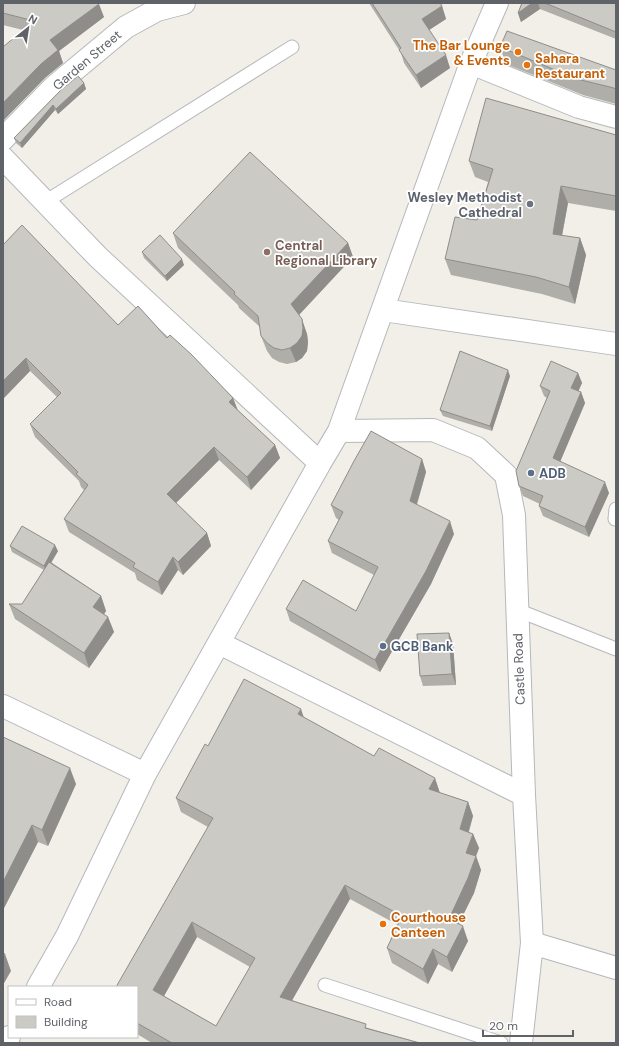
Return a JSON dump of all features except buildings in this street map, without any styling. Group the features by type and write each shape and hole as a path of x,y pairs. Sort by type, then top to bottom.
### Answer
{"street":[{"name":"Garden Street","path":"3,139 55,86 126,27 157,10 184,3"},
{"path":"39,986 68,936 145,774 339,431 471,63 497,3"},
{"path":"471,63 578,107 616,117"},
{"path":"3,158 98,257 320,463"},
{"path":"383,310 616,344"},
{"name":"Castle Road","path":"339,431 433,430 477,448 506,475 514,515 524,795 532,943 521,1043"},
{"path":"219,643 524,795"},
{"path":"3,706 145,774"},
{"path":"532,943 616,968"}],"lane":[{"path":"45,202 292,47"},
{"path":"517,610 616,649"},
{"path":"325,985 501,1043"}],"place":[{"name":"The Bar Lounge & Events","path":"518,52"},
{"name":"Sahara Restaurant","path":"527,65"},
{"name":"Wesley Methodist Cathedral","path":"530,204"},
{"name":"Central Regional Library","path":"267,252"},
{"name":"ADB","path":"531,473"},
{"name":"GCB Bank","path":"383,646"},
{"name":"Courthouse Canteen","path":"383,924"}]}
